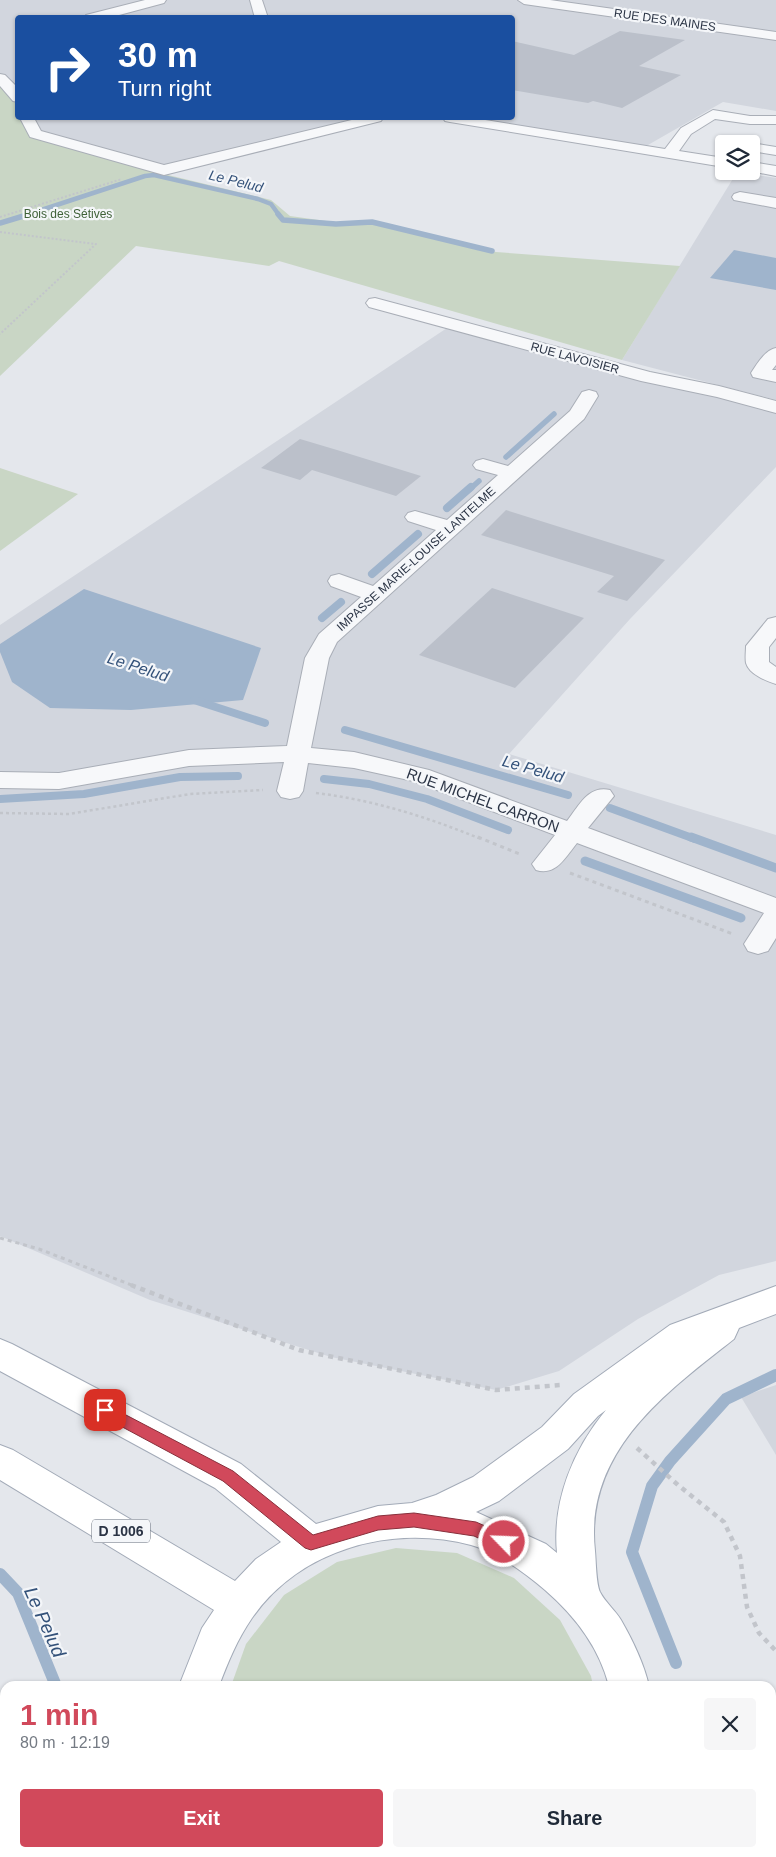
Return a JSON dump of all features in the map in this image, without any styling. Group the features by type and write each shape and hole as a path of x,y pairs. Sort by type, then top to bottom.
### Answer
{"main road":[{"path":"414,1520 445,1509 486,1489 555,1438 586,1405 682,1335 776,1300"},
{"path":"581,1597 575,1522 586,1472 614,1425 626,1411 654,1383 741,1314"},
{"path":"0,1354 228,1476 311,1543"},
{"name":"D 1006","path":"0,1461 240,1604"},
{"path":"202,1681 216,1641 240,1604 269,1572 311,1543 378,1523 414,1520 476,1529 533,1556 581,1597 607,1633 626,1674 627,1681"}],"street":[{"path":"102,15 160,0"},
{"path":"256,0 261,15"},
{"name":"RUE DES MAINES","path":"524,0 776,36"},
{"path":"0,78 15,94"},
{"path":"669,154 686,131 713,114 750,120 776,120"},
{"path":"28,120 35,134 164,170 368,120"},
{"path":"462,120 715,162"},
{"path":"680,140 699,141"},
{"path":"760,148 776,151"},
{"path":"760,168 776,171"},
{"path":"740,197 776,202"},
{"name":"RUE LAVOISIER","path":"375,303 612,367 776,407"},
{"path":"776,353 760,373 776,376"},
{"name":"IMPASSE MARIE-LOUISE LANTELME","path":"290,790 318,658 327,639 577,414 589,396"},
{"path":"483,465 512,473"},
{"path":"416,517 450,528"},
{"path":"339,581 376,595"},
{"path":"776,624 757,646 758,664 776,677"},
{"name":"RUE MICHEL CARRON","path":"0,780 59,780 189,758 256,754 299,754 354,760 420,775 776,908"},
{"path":"545,864 601,796"},
{"path":"758,944 776,916"}],"path":[{"path":"0,217 156,168"},
{"path":"0,232 96,244 0,334"},
{"path":"0,813 69,814 190,794 251,789 290,790 342,795 418,815 758,944"},
{"path":"0,1238 39,1249 299,1350 496,1390 561,1385"},
{"path":"636,1446 678,1485 724,1522 740,1556 747,1606 759,1633 776,1651"}],"shaded area":[{"path":"0,0 776,0 776,111 723,102 641,149 462,120 515,120 515,15 15,15 15,96 0,81"},
{"path":"28,120 368,120 164,170 35,134"},
{"path":"760,176 776,178 776,400 622,360 732,180 760,180"},
{"path":"450,326 776,408 776,467 630,619 509,754 776,835 776,1261 719,1275 638,1319 559,1371 496,1390 331,1357 150,1300 0,1236 0,625"},
{"path":"776,1385 776,1455 741,1397"}],"green space":[{"name":"Bois des Sétives","path":"0,81 15,96 15,120 28,120 35,134 164,170 168,175 271,200 290,216 355,225 359,222 373,222 496,252 680,266 622,360 279,261 269,266 136,246 0,376"},
{"path":"0,468 78,494 0,551"},
{"path":"396,1548 457,1553 514,1578 560,1620 592,1681 233,1681 246,1644 284,1595 337,1562"}],"water":[{"path":"734,250 776,258 776,290 710,278"},
{"path":"84,589 261,648 243,700 131,710 50,708 12,682 0,652 0,644"}],"building":[{"path":"620,31 685,40 639,66 681,75 622,108 593,101 588,103 515,91 515,42 574,55"},
{"path":"300,439 421,476 396,496 312,470 300,480 261,468"},
{"path":"506,510 665,560 627,601 597,592 614,576 481,535"},
{"path":"492,588 584,618 515,688 419,655"}],"waterway":[{"name":"Le Pelud","path":"26,215 145,176 154,175 258,199 271,204 279,215"},
{"name":"Le Pelud","path":"0,223 30,214"},
{"name":"Le Pelud","path":"278,214 283,220 336,224 372,222 492,251"},
{"path":"506,457 554,414"},
{"path":"470,489 479,481"},
{"path":"447,508 471,487"},
{"path":"372,574 418,534"},
{"path":"322,618 341,602"},
{"name":"Le Pelud","path":"194,700 265,723"},
{"name":"Le Pelud","path":"345,730 568,795"},
{"path":"0,799 84,794 180,777 238,776"},
{"path":"324,779 369,784 427,799 508,830"},
{"name":"Le Pelud","path":"610,808 695,839"},
{"name":"Le Pelud","path":"691,837 776,868"},
{"path":"585,861 741,918"},
{"path":"676,1663 632,1552 652,1486 670,1461 726,1399 776,1375"},
{"name":"Le Pelud","path":"0,1574 18,1593 54,1681"}],"route":[{"path":"105,1410 228,1476 311,1543 378,1523 414,1520 476,1529 504,1542"}]}
